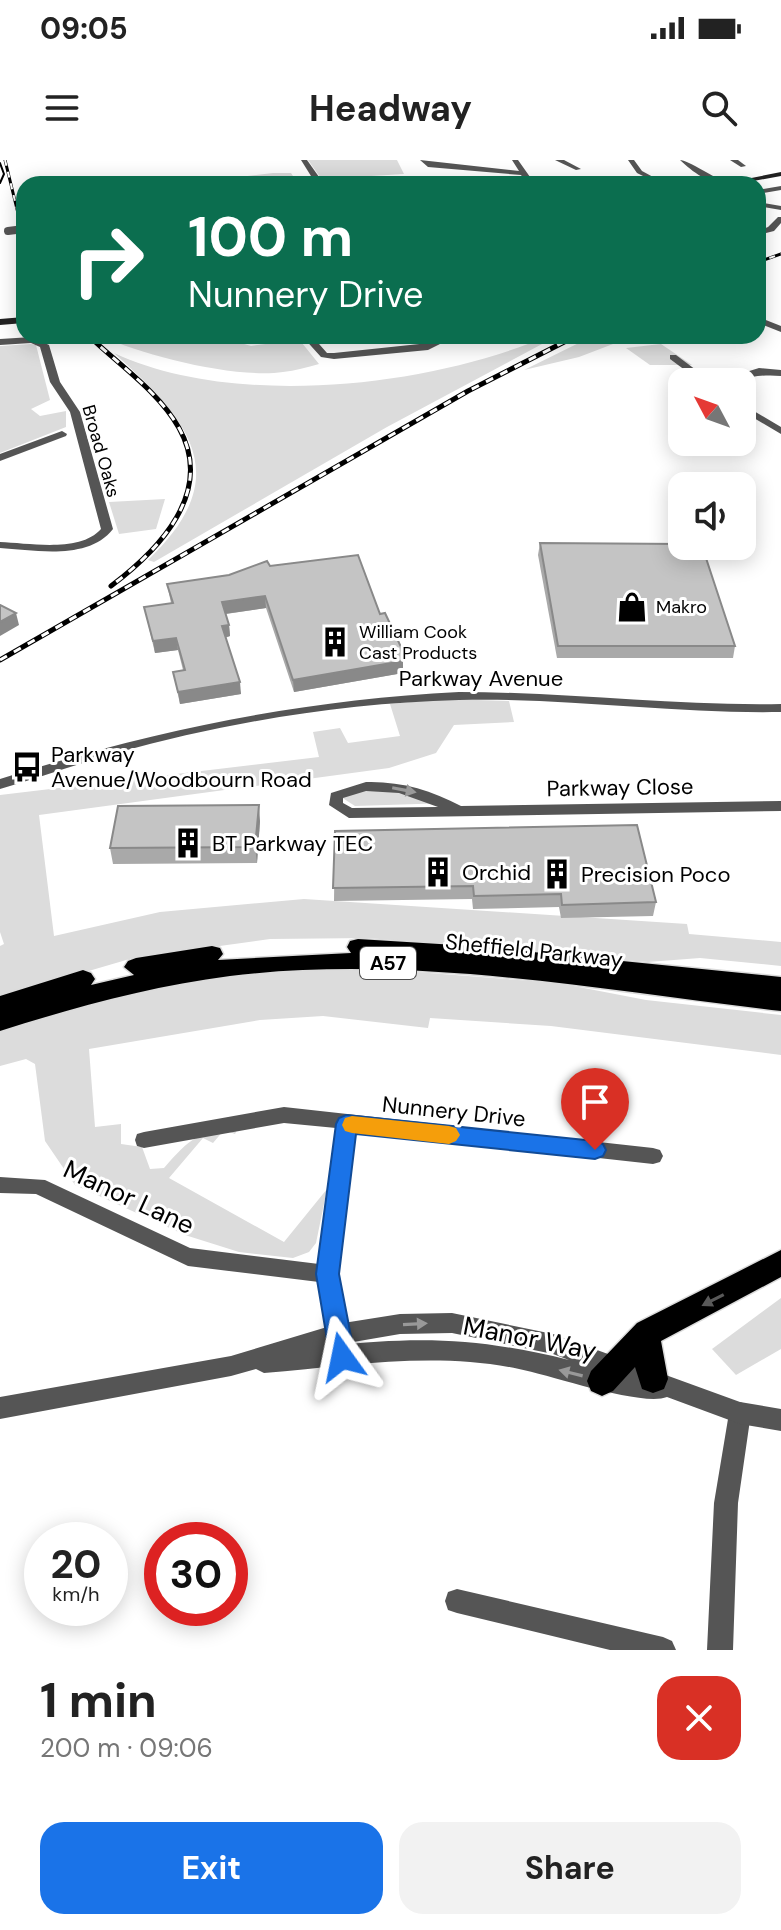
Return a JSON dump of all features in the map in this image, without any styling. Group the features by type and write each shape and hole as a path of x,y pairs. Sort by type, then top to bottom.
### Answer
{"highway":[{"name":"Sheffield Parkway","path":"0,1005 73,982 152,963 288,947 457,952 781,986"},
{"name":"Sheffield Parkway","path":"0,1022 78,996 162,977 242,966 323,961 446,967 781,1002"},
{"path":"609,1373 647,1333 781,1263"},
{"path":"647,1333 646,1353 664,1385"}],"street":[{"path":"423,160 428,165 455,173 484,164 500,176 523,173"},
{"path":"515,160 525,176"},
{"path":"558,160 575,166"},
{"path":"631,160 636,172 645,176"},
{"path":"733,160 743,166"},
{"path":"674,163 684,161 710,176"},
{"path":"752,173 757,176"},
{"name":"Broad Oaks","path":"0,545 76,546 95,542 106,534 75,412 55,382 43,344"},
{"path":"315,344 328,356 435,344"},
{"path":"673,357 688,368"},
{"path":"756,372 781,373"},
{"path":"756,416 781,431"},
{"path":"0,458 62,434"},
{"name":"Parkway Avenue","path":"0,784 126,744 216,723 357,702 460,696 781,708"},
{"name":"Parkway Close","path":"460,812 436,798 397,788 344,791 336,796 336,805 349,813 460,812 781,806"},
{"name":"Nunnery Drive","path":"144,1140 284,1115 653,1156"},
{"path":"342,1357 328,1274 346,1124"},
{"name":"Manor Lane","path":"0,1184 38,1186 188,1257 328,1274"},
{"name":"Manor Way","path":"231,1366 337,1334 400,1324 452,1323 553,1344 609,1373"},
{"name":"Manor Way","path":"0,1408 231,1366 395,1350 475,1351 664,1385"},
{"path":"664,1385 740,1413 781,1420"},
{"path":"720,1650 726,1503 740,1413"},
{"path":"457,1601 663,1650"}],"shaded area":[{"path":"308,160 397,160 404,174 371,176 319,176"},
{"path":"291,173 293,176 248,176"},
{"path":"120,344 303,344 319,364 292,371 242,372 191,364"},
{"path":"527,344 542,344 387,427 154,562 148,560 175,529 191,501 196,475 192,450 181,426 163,402 114,353 162,370 216,381 273,386 331,385 390,379 500,354"},
{"path":"577,344 613,344 579,357 524,370"},
{"path":"661,344 692,365 650,365 626,348"},
{"path":"36,345 50,400 31,409 40,416 66,411 66,427 0,453 0,346"},
{"path":"165,499 156,529 119,534 109,502"},
{"path":"443,699 509,701 514,722 454,725 436,753 389,768 39,815 54,936 160,912 304,899 687,924 689,934 781,942 781,966 700,958 648,962 368,938 270,939 133,958 0,997 0,946 4,944 0,932 0,795 319,757 313,732 340,728 348,743 400,736 390,704"},
{"path":"400,789 449,803 355,806 341,797 346,792"},
{"path":"351,967 558,983 646,1000 781,1015 781,1055 551,1026 430,1018 428,1028 323,1016 260,1020 89,1049 95,1127 121,1124 121,1144 142,1147 150,1169 164,1168 196,1138 224,1130 213,1143 203,1138 169,1178 284,1242 327,1189 316,1243 309,1252 293,1258 239,1252 185,1235 75,1185 45,1141 35,1064 26,1059 0,1066 0,1028 87,999 216,975"},
{"path":"781,1298 781,1349 736,1375 712,1349"}],"building":[{"name":"Makro","path":"540,543 668,544 668,560 707,560 735,646 558,646"},
{"path":"358,555 380,614 385,613 401,647 403,661 293,680 265,596 222,602 229,625 222,626 240,682 178,692 173,672 185,670 176,638 153,641 144,607 173,603 167,584 229,575 267,561 270,566"},
{"path":"0,605 16,613 0,622"},
{"path":"259,805 255,847 110,848 118,806"},
{"path":"637,825 656,902 562,905 561,894 474,896 473,886 333,888 335,831"}],"tram line":[{"path":"0,163 4,174 0,183"}],"railway":[{"path":"5,160 16,205"},
{"path":"766,259 781,254"},
{"path":"98,344 137,379 170,415 179,428 188,452 190,475 186,497 163,537 111,586"},
{"path":"0,660 468,391 560,344"}],"slow traffic":[{"path":"352,1125 449,1135"}],"place":[{"name":"Makro","path":"632,607"},
{"name":"William Cook Cast Products","path":"335,642"},
{"name":"Parkway Avenue/Woodbourn Road","path":"27,767"},
{"name":"BT Parkway TEC","path":"188,843"},
{"name":"Orchid","path":"438,872"},
{"name":"Precision Poco","path":"557,874"}],"route":[{"path":"342,1357 328,1274 346,1124 595,1150"}]}
